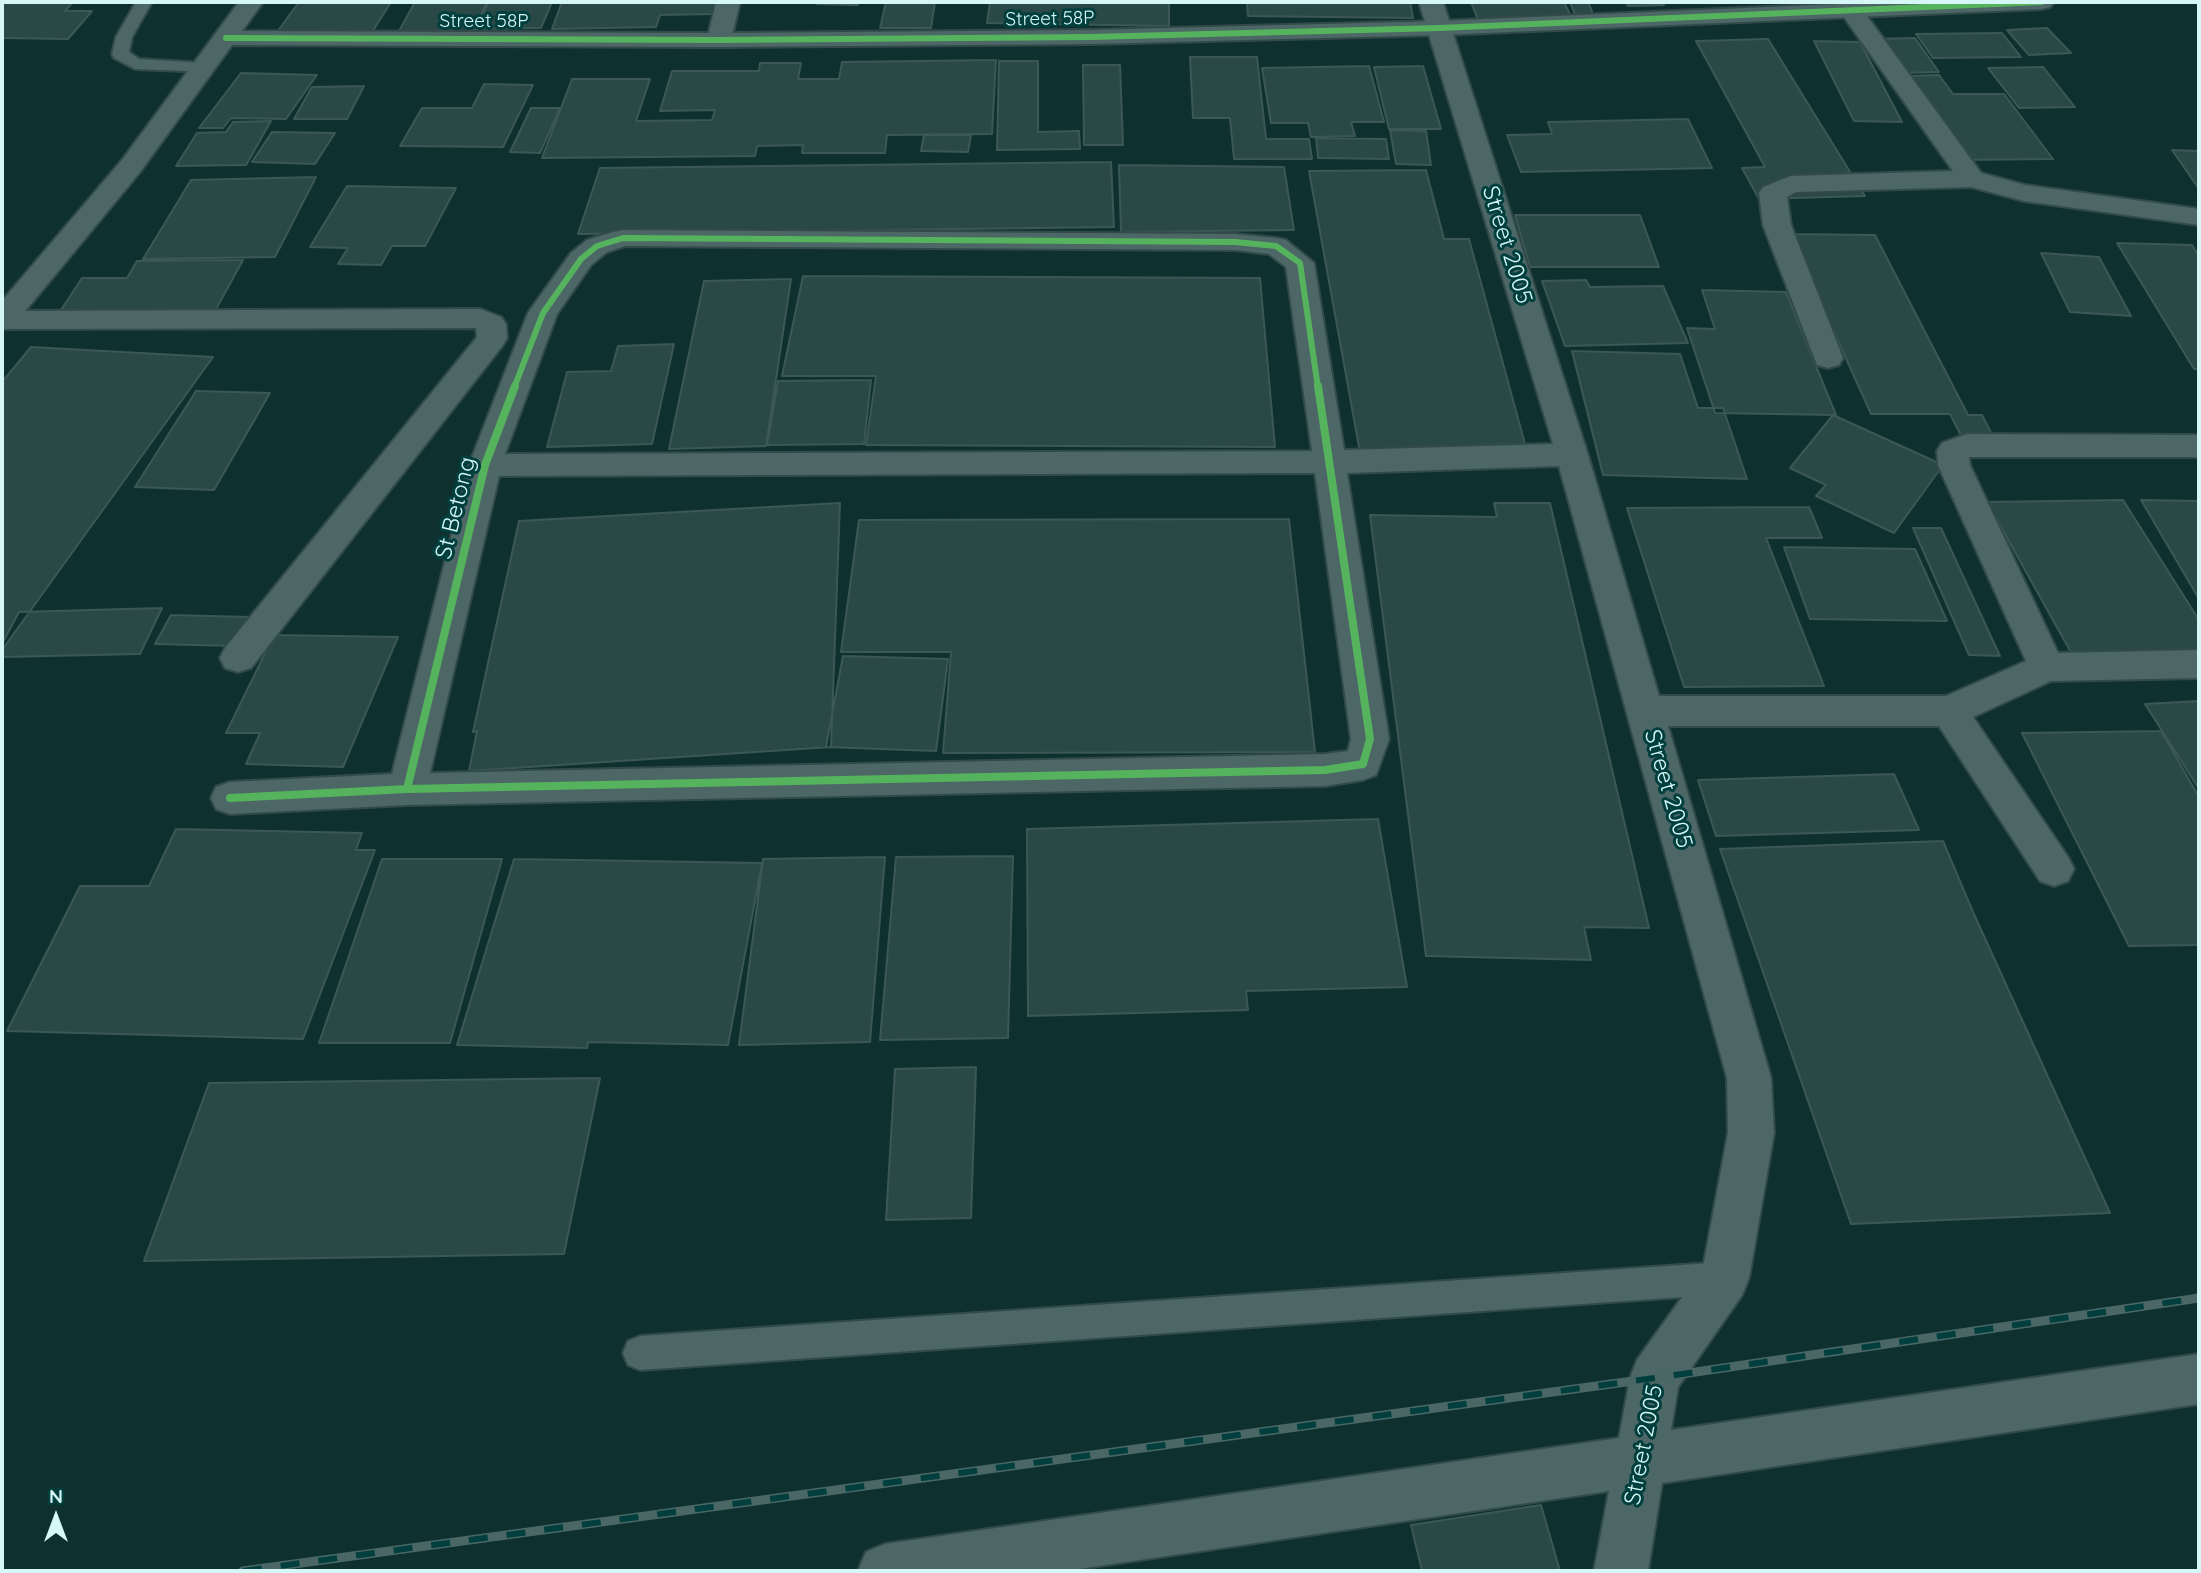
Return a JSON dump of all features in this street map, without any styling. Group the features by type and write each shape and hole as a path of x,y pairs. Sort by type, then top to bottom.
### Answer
{"street":[{"path":"2,320 131,166 251,2"},
{"path":"719,40 728,2"},
{"name":"Street 58P","path":"226,38 719,40 1091,37 1436,15 1851,10 2042,2"},
{"path":"1851,10 1972,179"},
{"name":"Street 2005","path":"1436,15 1572,455 1749,1078 1751,1133 1725,1278 1655,1378 1621,1571"},
{"path":"1828,358 1777,225 1773,193 1791,184 1815,181 1972,179 2025,193 2199,217"},
{"name":"St Betong","path":"407,789 485,465 543,313 581,259 597,246 623,238 1222,242 1276,246 1300,263 1327,462"},
{"path":"2,320 480,318 491,324 492,338 238,658"},
{"path":"2047,667 1954,465 1953,450 1967,445 2199,446"},
{"path":"485,465 1327,462 1572,455"},
{"path":"230,798 407,789 1325,770 1363,764 1370,739 1327,462"},
{"path":"1646,711 1949,711 2047,667 2199,664"},
{"path":"1949,711 2054,869"},
{"path":"885,1571 2199,1379"}],"lane":[{"path":"144,2 124,37 120,54 135,64 204,68"},
{"path":"640,1353 1725,1278"}],"building":[{"path":"2,2 73,2 65,11 92,11 68,39 2,38"},
{"path":"299,2 391,2 371,34 277,32"},
{"path":"415,2 489,2 473,31 399,31"},
{"path":"487,2 552,2 541,28 474,29"},
{"path":"562,2 716,2 713,14 660,15 656,27 552,29"},
{"path":"858,2 858,5 817,4"},
{"path":"886,2 935,2 931,28 880,28"},
{"path":"990,2 1169,2 1169,26 987,23"},
{"path":"1247,2 1410,2 1413,18 1248,16"},
{"path":"1471,2 1564,2 1573,21 1479,23"},
{"path":"1570,2 1588,2 1593,14 1575,14"},
{"path":"1626,2 1663,2 1664,5 1628,6"},
{"path":"2047,28 2071,53 2029,55 2007,30"},
{"path":"2002,33 2021,57 1933,58 1916,34"},
{"path":"1915,38 1939,72 1895,73 1872,39"},
{"path":"1768,39 1865,196 1759,199 1742,168 1765,167 1696,41"},
{"path":"1814,41 1860,42 1902,122 1854,121"},
{"path":"1190,57 1257,57 1266,139 1309,139 1312,159 1234,159 1230,118 1193,118"},
{"path":"996,60 992,134 887,135 885,153 802,153 803,145 757,146 755,156 542,158 572,79 650,79 636,121 712,120 715,110 660,111 672,71 759,71 760,63 801,63 798,79 839,79 842,62"},
{"path":"999,61 1038,61 1038,132 1079,131 1080,149 997,150"},
{"path":"1083,65 1120,65 1123,145 1084,145"},
{"path":"1369,66 1384,122 1351,122 1355,136 1311,137 1308,123 1271,123 1262,68"},
{"path":"1423,66 1441,129 1389,129 1374,67"},
{"path":"2043,67 2075,107 2019,108 1988,68"},
{"path":"241,73 317,75 286,119 231,118 223,128 199,128"},
{"path":"1939,75 1953,94 2004,94 2053,159 1955,160 1910,76"},
{"path":"484,84 533,85 503,147 400,146 422,108 472,108"},
{"path":"364,86 347,119 294,119 312,87"},
{"path":"531,108 560,108 540,153 510,152"},
{"path":"1688,119 1712,168 1521,172 1507,135 1552,134 1548,122"},
{"path":"271,121 246,165 176,166 197,133 226,132 233,122"},
{"path":"1390,130 1426,131 1431,165 1396,164"},
{"path":"272,132 335,133 315,164 252,162"},
{"path":"924,135 971,135 968,152 921,151"},
{"path":"1316,138 1386,139 1389,159 1318,158"},
{"path":"2172,150 2199,151 2199,189"},
{"path":"1111,162 1114,227 578,234 600,168"},
{"path":"1119,165 1284,167 1294,230 1121,232"},
{"path":"1426,170 1444,239 1469,239 1525,444 1477,445 1477,455 1361,458 1309,171"},
{"path":"316,177 275,257 143,259 191,180"},
{"path":"347,186 456,188 425,246 392,246 381,265 338,264 348,248 310,247"},
{"path":"1515,215 1640,215 1659,267 1530,267"},
{"path":"1790,234 1875,235 1968,415 1982,415 2003,456 1971,455 1950,414 1871,414"},
{"path":"2117,243 2192,245 2199,256 2199,369 2194,369"},
{"path":"2041,253 2099,257 2131,316 2070,312"},
{"path":"243,260 210,320 53,322 82,278 127,278 137,261"},
{"path":"803,276 1260,278 1275,447 866,445 876,376 782,376"},
{"path":"791,279 766,446 669,449 704,281"},
{"path":"1586,280 1590,287 1663,286 1688,343 1565,346 1542,281"},
{"path":"1702,290 1786,292 1836,415 1715,413 1687,328 1715,329"},
{"path":"674,344 652,444 547,447 567,372 611,371 618,346"},
{"path":"31,347 213,357 2,650 2,382"},
{"path":"1572,351 1680,354 1698,408 1723,408 1747,479 1603,475"},
{"path":"871,380 864,444 767,445 778,381"},
{"path":"196,391 270,393 214,490 135,487"},
{"path":"1833,415 1943,465 1894,533 1816,496 1826,485 1790,468"},
{"path":"2123,500 2199,620 2199,653 2073,656 1987,502"},
{"path":"2141,500 2199,501 2199,599"},
{"path":"840,503 831,747 469,771 477,731 473,732 519,521"},
{"path":"1494,503 1550,503 1649,928 1584,927 1591,960 1426,956 1370,515 1497,517"},
{"path":"1809,507 1822,538 1766,538 1824,686 1684,687 1627,508"},
{"path":"1289,519 1315,752 943,753 951,652 841,652 859,520"},
{"path":"1913,528 1941,528 2000,656 1969,655"},
{"path":"1784,547 1915,549 1947,621 1810,619"},
{"path":"162,608 140,654 2,657 2,644 19,612"},
{"path":"171,615 250,617 235,646 155,644"},
{"path":"274,635 398,637 343,767 246,764 260,733 226,733"},
{"path":"843,656 948,659 936,751 826,747"},
{"path":"2199,701 2199,789 2145,704"},
{"path":"2161,731 2199,797 2199,945 2129,946 2022,733"},
{"path":"1894,774 1919,830 1716,836 1698,780"},
{"path":"1378,819 1407,987 1246,991 1248,1010 1028,1016 1027,829"},
{"path":"176,829 362,833 356,850 375,850 303,1039 7,1031 80,886 149,886"},
{"path":"1943,841 2110,1213 1851,1224 1720,849"},
{"path":"1013,856 1008,1038 880,1040 896,857"},
{"path":"885,857 870,1042 739,1045 763,859"},
{"path":"382,859 502,859 450,1043 319,1043"},
{"path":"514,859 762,863 728,1045 588,1042 587,1048 457,1045"},
{"path":"976,1067 971,1218 886,1220 895,1069"},
{"path":"600,1078 564,1254 144,1261 209,1083"},
{"path":"1541,1505 1560,1571 1422,1571 1411,1525"}],"railway":[{"path":"243,1571 1655,1378 2199,1298"}],"cycle path":[{"path":"226,38 719,40 1091,37 1440,28 2042,2"},
{"path":"230,798 407,789 1325,770 1363,764 1370,739 1300,263 1276,246 1235,242 623,238 597,246 581,259 543,313 485,465 407,789"}]}
